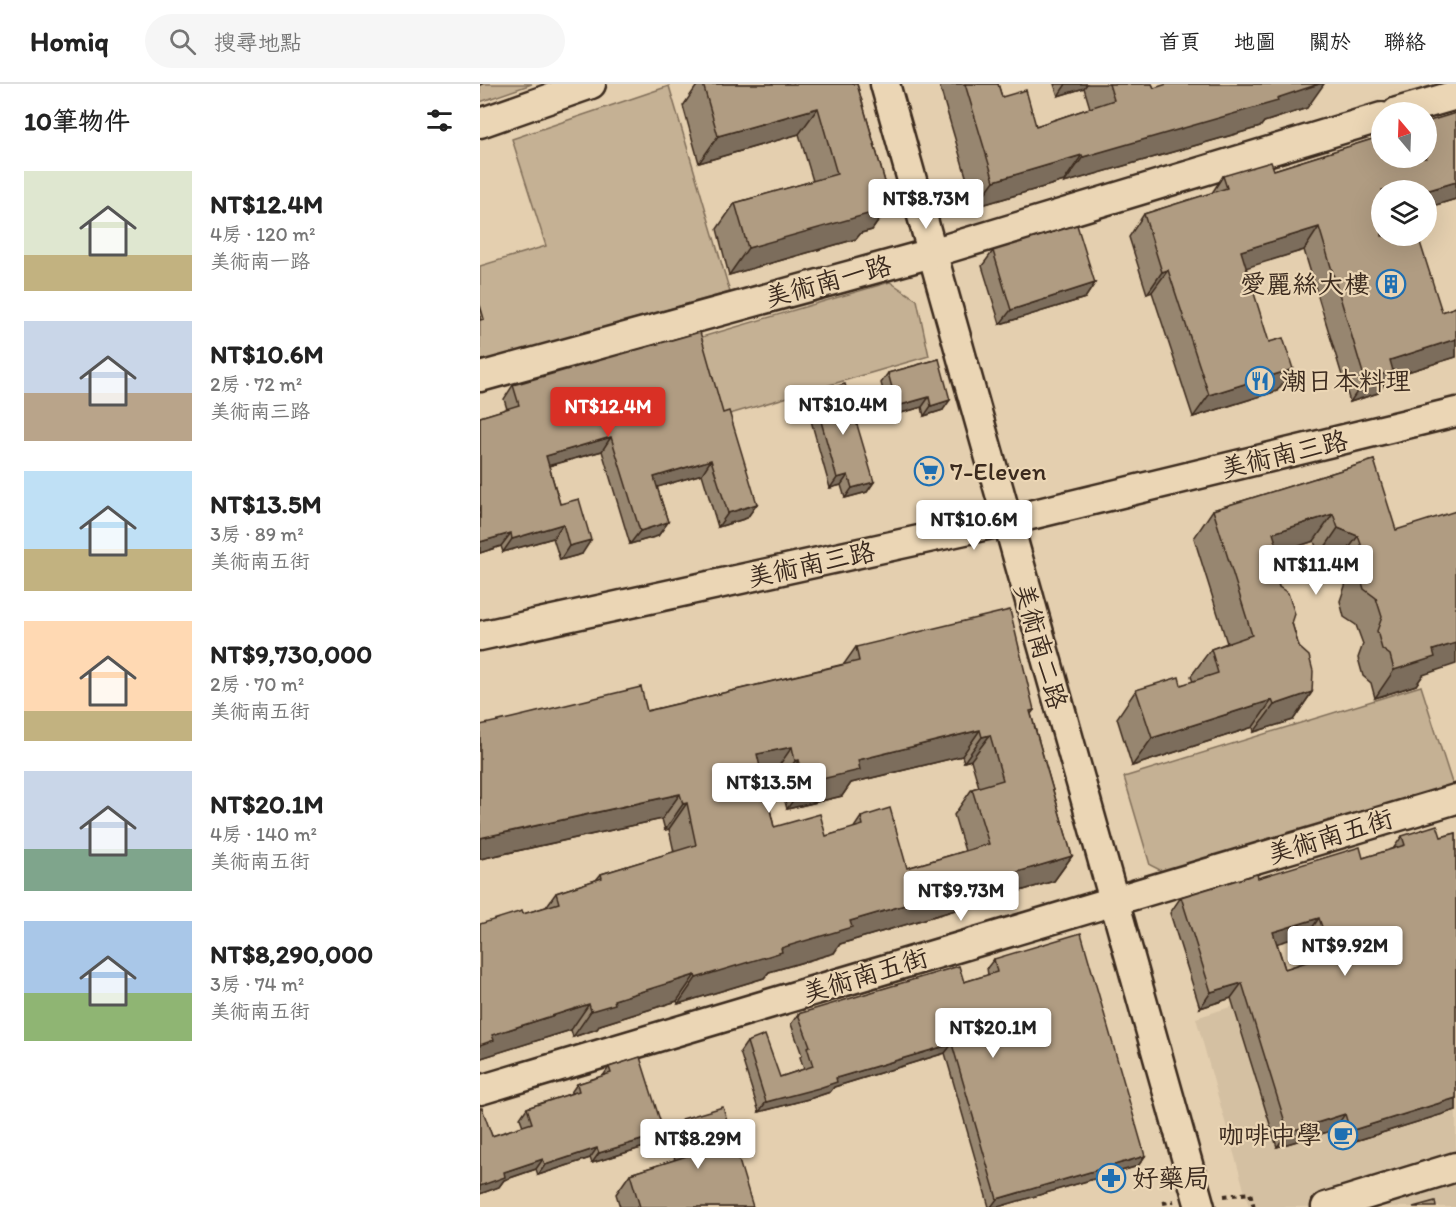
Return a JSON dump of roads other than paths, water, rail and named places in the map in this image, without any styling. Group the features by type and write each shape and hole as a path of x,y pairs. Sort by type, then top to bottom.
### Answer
{"street":[{"path":"480,123 591,84"},
{"name":"美術南二路","path":"885,84 1200,1207"},
{"path":"1432,102 1456,95"},
{"name":"美術南一路","path":"480,377 932,253 1371,120"},
{"name":"美術南三路","path":"480,636 1006,520 1456,412"},
{"name":"美術南五街","path":"480,1090 1456,799"},
{"path":"1326,1207 1456,1167"}],"place":[{"name":"愛麗絲大樓","path":"1391,284"},
{"name":"潮日本料理","path":"1260,381"},
{"name":"7-Eleven","path":"929,471"},
{"name":"咖啡中學","path":"1343,1135"},
{"name":"好藥局","path":"1111,1178"}]}
